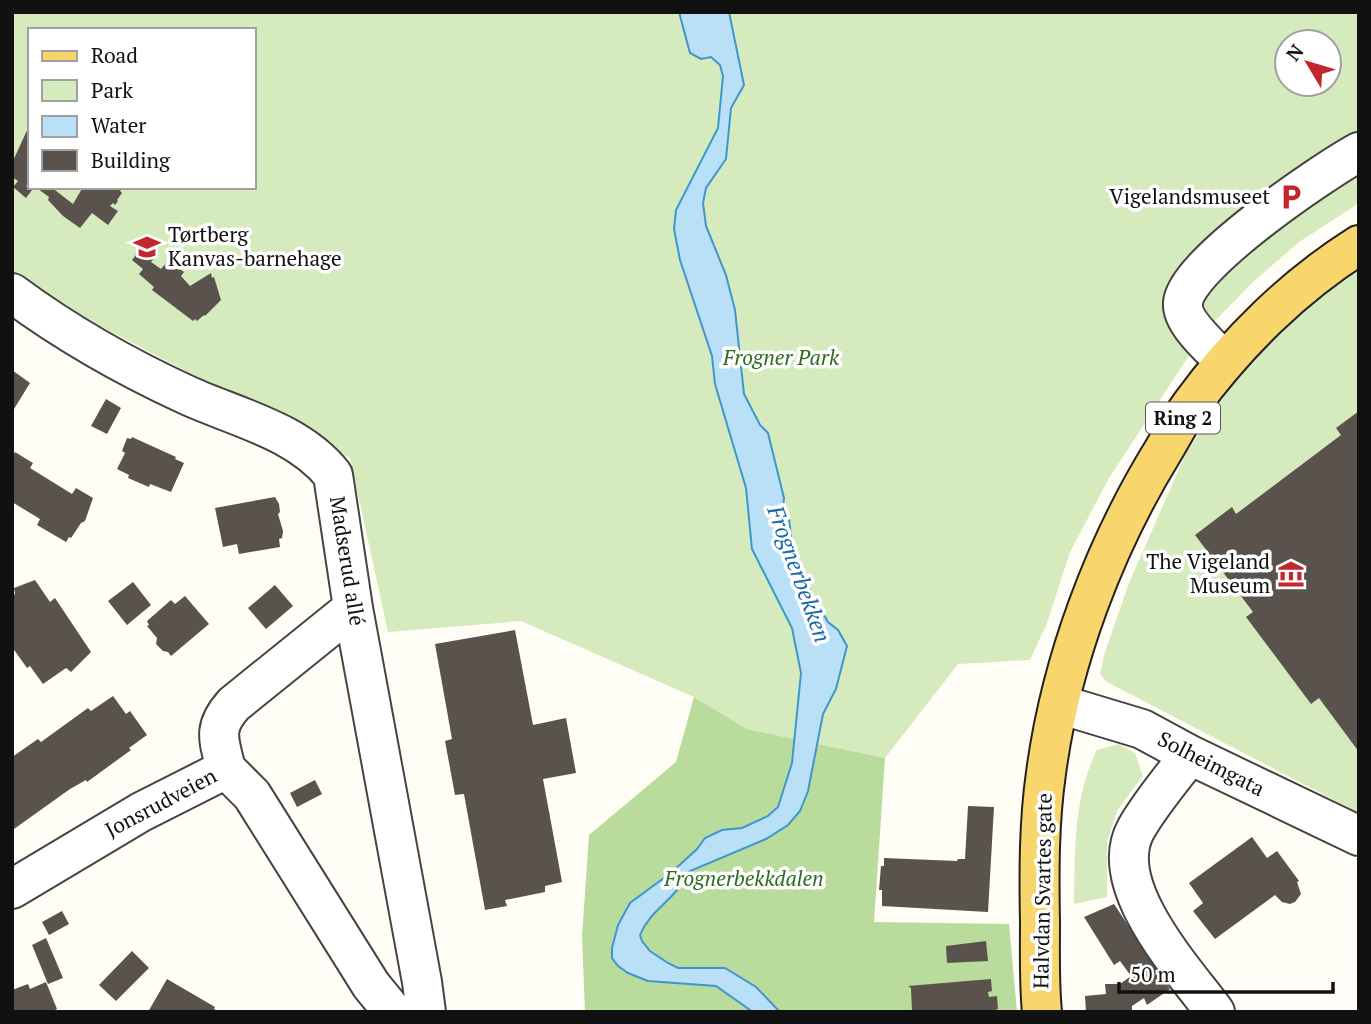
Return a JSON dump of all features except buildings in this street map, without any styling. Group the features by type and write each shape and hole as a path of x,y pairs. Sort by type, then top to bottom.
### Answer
{"main road":[{"name":"Halvdan Svartes gate","path":"1042,1012 1039,855 1046,773 1059,704 1076,643 1098,581 1125,519 1189,407 1225,362 1300,288 1359,245"}],"street":[{"path":"1225,362 1183,312 1182,300 1189,285 1249,227 1302,187 1359,152"},
{"name":"Madserud allé","path":"12,293 105,353 187,395 299,443 333,475 353,608 426,1012"},
{"name":"Jonsrudveien","path":"12,889 141,812 226,769 218,734 223,717 234,704 353,608"},
{"name":"Solheimgata","path":"1059,704 1142,729 1359,836"},
{"path":"1190,755 1135,830 1129,850 1129,869 1133,888 1164,943 1215,1012"},
{"path":"226,769 251,796 372,985 393,1012"}],"green space":[{"name":"Frogner Park","path":"12,12 1359,12 1359,203 1299,242 1254,281 1205,331 1109,478 1070,552 1047,623 1030,660 958,664 885,758 747,729 694,697 521,621 388,632 350,458 51,300 12,271"},
{"path":"1359,270 1359,813 1107,682 1100,674 1129,583 1187,451 1233,384 1292,318"},
{"name":"Frognerbekkdalen","path":"694,697 747,729 885,758 874,922 1009,924 1017,1012 585,1012 582,936 589,835 676,762"},
{"path":"1118,744 1135,753 1143,776 1118,809 1107,842 1107,897 1074,904 1077,826 1083,787 1097,750"}],"water":[{"name":"Frognerbekken","path":"679,12 729,12 744,85 731,108 726,159 706,188 703,203 706,226 726,275 735,310 744,394 760,425 768,433 784,498 783,507 789,518 792,545 809,588 828,622 838,630 847,646 836,689 823,714 808,791 800,811 788,825 766,839 690,871 677,890 647,922 640,935 650,951 678,968 725,968 756,987 780,1012 753,1012 716,986 648,981 628,973 612,958 618,925 630,903 672,872 705,838 722,830 742,828 768,816 778,807 792,763 801,673 792,628 752,549 746,488 715,384 712,356 680,260 674,229 676,210 718,128 723,76 720,65 711,57 701,59 690,53"}],"place":[{"name":"Vigelandsmuseet","path":"1291,197"},
{"name":"Tørtberg Kanvas-barnehage","path":"147,247"},
{"name":"The Vigeland Museum","path":"1291,574"}]}
